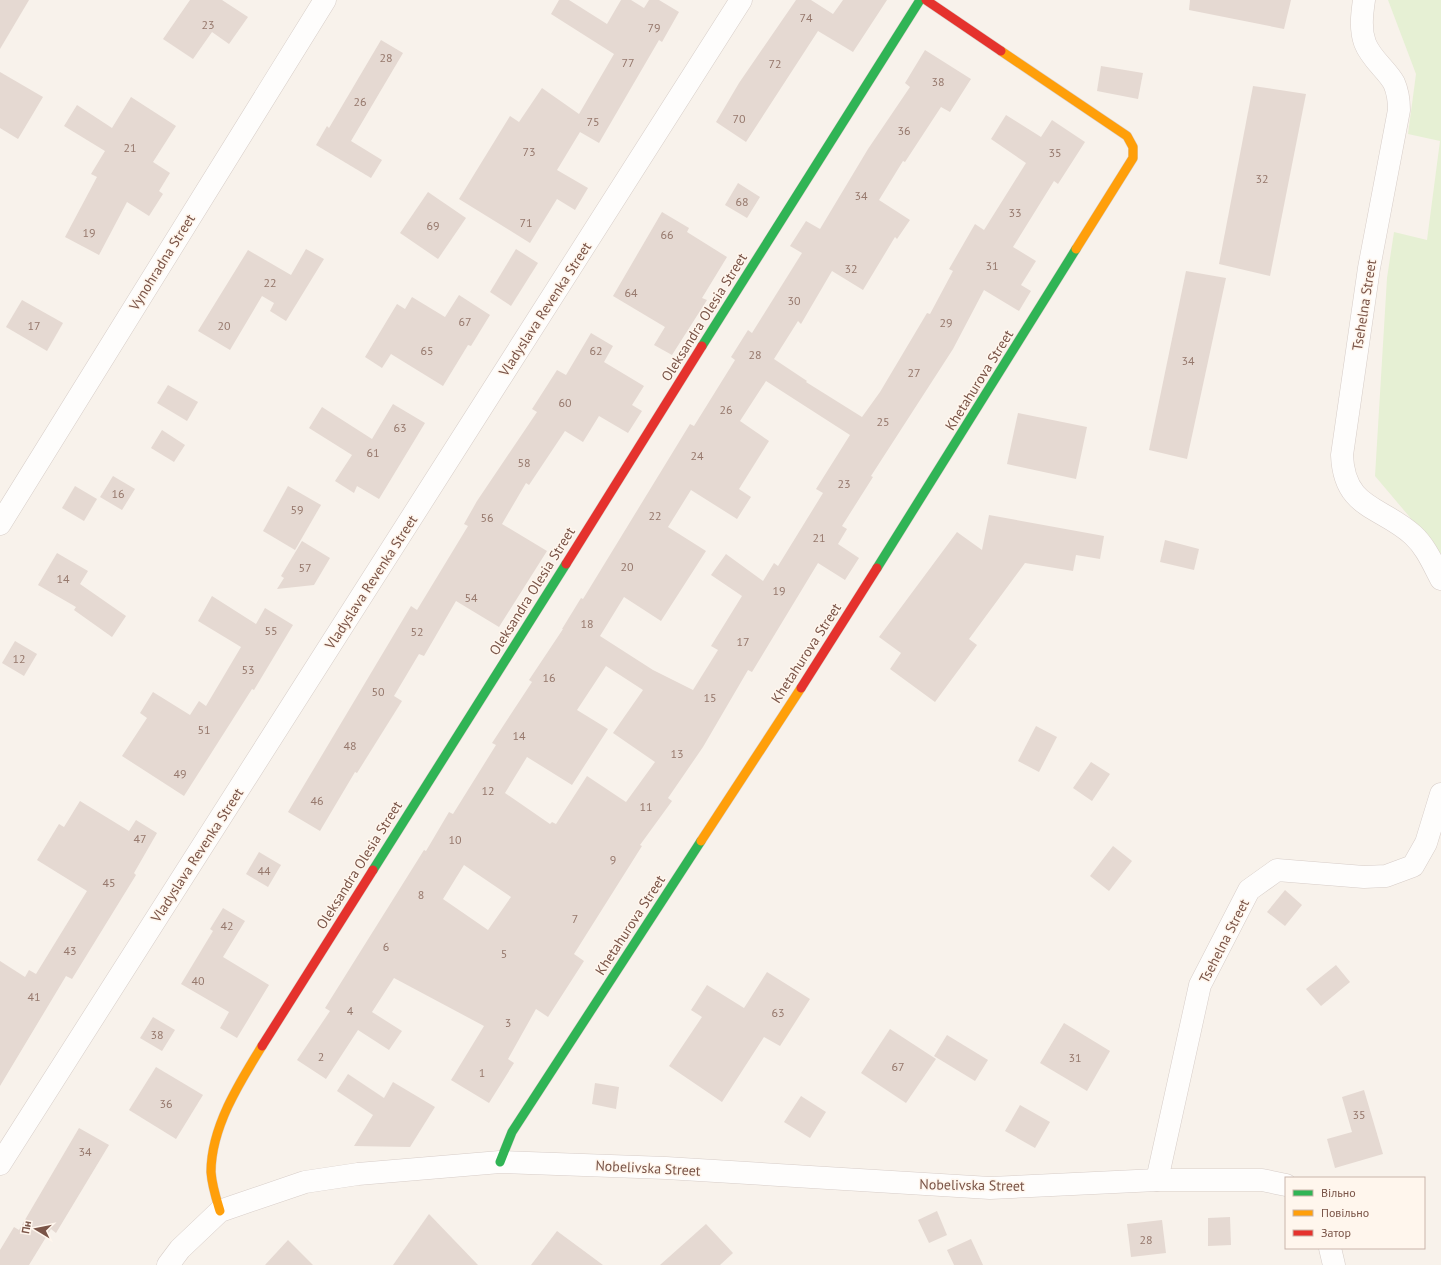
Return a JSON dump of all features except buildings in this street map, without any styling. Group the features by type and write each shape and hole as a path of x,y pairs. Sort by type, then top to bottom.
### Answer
{"street":[{"name":"Vynohradna Street","path":"0,524 325,0"},
{"name":"Vladyslava Revenka Street","path":"0,1164 741,0"},
{"name":"Oleksandra Olesia Street","path":"220,1211 213,1195 210,1176 213,1145 244,1075 920,0"},
{"name":"Khetahurova Street","path":"500,1162 512,1132 837,632 1133,158 1133,148 1127,136 926,0"},
{"name":"Tsehelna Street","path":"1364,0 1362,19 1365,43 1378,65 1393,82 1398,97 1399,110 1369,268 1342,454 1342,469 1346,481 1358,499 1412,534 1425,549 1441,579"},
{"name":"Tsehelna Street","path":"1157,1180 1200,985 1249,890 1277,870 1364,877 1386,876 1413,866 1426,843 1441,794"},
{"name":"Nobelivska Street","path":"168,1265 180,1249 220,1211 304,1182 358,1174 500,1162 674,1169 990,1188 1157,1180"},
{"path":"1157,1180 1262,1180 1285,1185"},
{"path":"1330,1249 1334,1265"}],"green space":[{"path":"1388,0 1441,0 1441,554 1375,476 1387,278 1394,232 1427,240 1440,141 1408,134 1416,74"}],"traffic: fast":[{"path":"702,346 920,0"},
{"path":"877,568 1076,249"},
{"path":"373,870 566,564"},
{"path":"500,1162 512,1132 701,841"}],"traffic: slow":[{"path":"1001,51 1127,136 1133,147 1133,158 1076,249"},
{"path":"701,841 801,688"},
{"path":"220,1211 213,1187 211,1172 212,1155 216,1139 228,1106 244,1075 262,1046"}],"traffic: jam":[{"path":"926,0 1001,51"},
{"path":"566,564 702,346"},
{"path":"801,688 877,568"},
{"path":"262,1046 373,870"}]}
